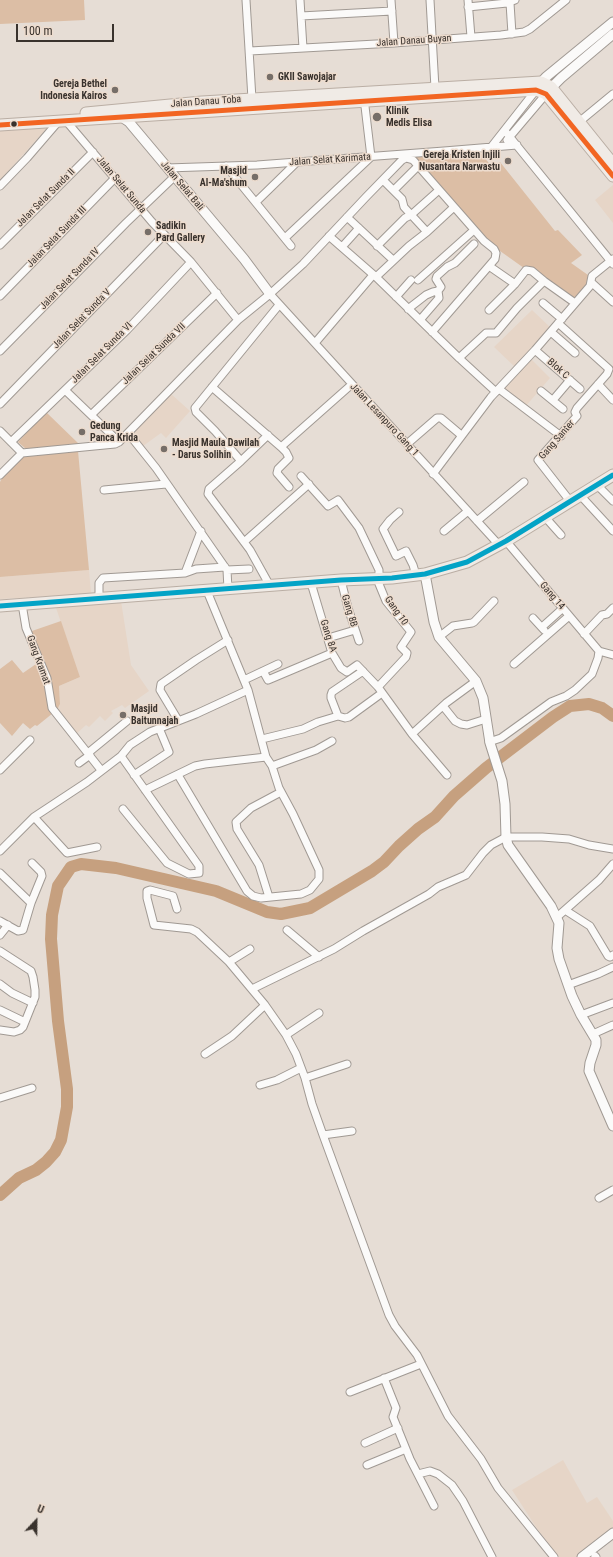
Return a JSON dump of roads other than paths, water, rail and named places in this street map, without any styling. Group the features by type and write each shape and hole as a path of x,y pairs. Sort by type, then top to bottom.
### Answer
{"main road":[{"name":"Jalan Danau Toba","path":"0,125 62,122 202,102 252,99 364,97 435,88 544,88"},
{"name":"Jalan Danau Toba","path":"0,119 90,113 122,113 364,97 544,88"},
{"path":"544,88 579,122 613,164"},
{"path":"544,88 613,176"},
{"path":"0,606 420,575 467,562 502,543 613,476"}],"street":[{"path":"246,0 252,99"},
{"path":"300,0 303,48"},
{"path":"391,0 394,43"},
{"path":"430,0 435,88"},
{"name":"Jalan Danau Buyan","path":"250,51 394,43 512,34 524,32 530,29 566,0"},
{"path":"471,37 468,3 512,1 512,34"},
{"path":"301,16 392,11"},
{"path":"492,146 544,88 613,22"},
{"path":"502,146 510,137 544,88 561,78 613,34"},
{"path":"579,122 613,94"},
{"path":"284,238 371,157 364,97"},
{"name":"Jalan Selat Bali","path":"122,113 166,168 244,260 270,294"},
{"path":"0,186 62,122"},
{"name":"Jalan Selat Sunda","path":"62,122 93,152 142,208 152,222 191,262 238,320"},
{"path":"433,474 461,435 575,304 591,282 592,276 612,262 505,131"},
{"name":"Jalan Selat Karimata","path":"166,168 226,166 371,157 517,144"},
{"name":"Jalan Selat Sunda II","path":"0,245 93,152"},
{"path":"0,475 22,453 115,444 119,442 238,320 303,264 403,159 408,158 413,160 474,230 495,250 496,256 432,332"},
{"path":"256,202 297,162"},
{"path":"226,166 291,246"},
{"path":"394,190 416,168"},
{"name":"Jalan Selat Sunda IV","path":"0,351 126,223 174,177"},
{"name":"Jalan Selat Sunda III","path":"0,296 115,178"},
{"path":"383,180 402,199 403,205 427,232"},
{"path":"377,246 405,218 412,215 439,190"},
{"path":"315,343 375,276 454,207"},
{"path":"348,217 393,260"},
{"path":"342,247 359,228"},
{"path":"396,297 474,230"},
{"name":"Jalan Selat Sunda V","path":"0,404 164,235"},
{"path":"329,236 375,276 459,358 498,391 561,436"},
{"path":"420,320 438,299 438,292 441,286 436,279 437,276 454,263 474,244"},
{"name":"Jalan Selat Sunda VI","path":"11,442 127,330 191,262"},
{"path":"489,266 515,284"},
{"path":"489,310 515,284 525,271 528,270 535,273 575,304"},
{"path":"459,358 487,333 496,333 517,308 544,281"},
{"path":"591,282 613,302"},
{"path":"408,309 431,292 438,292"},
{"name":"Jalan Selat Sunda VII","path":"91,416 216,293"},
{"name":"Jalan Lesanpuro Gang 1","path":"270,294 433,474 477,521 502,543"},
{"path":"543,303 560,321"},
{"path":"241,461 195,409 196,404 212,387 279,305"},
{"name":"Gang Santer","path":"560,321 609,369 607,374 576,411 577,416 561,436 538,460 570,501"},
{"path":"551,332 575,353"},
{"name":"Blok C","path":"535,350 580,389"},
{"path":"553,400 570,380"},
{"path":"598,384 613,400"},
{"path":"281,447 352,385"},
{"path":"212,387 286,452 289,458 278,469 277,473 288,487"},
{"path":"65,390 119,442"},
{"path":"541,391 564,409"},
{"path":"407,444 437,418 441,418 461,435"},
{"path":"0,431 22,453"},
{"path":"128,433 156,468 226,568 228,589"},
{"path":"268,435 209,489 208,492 210,498 244,542 270,586"},
{"path":"301,476 328,506 338,500 360,528 379,570 379,579"},
{"path":"477,521 524,482"},
{"path":"104,490 166,484"},
{"path":"244,542 309,484"},
{"path":"597,485 613,501"},
{"path":"580,496 613,531"},
{"path":"444,531 468,511"},
{"path":"398,512 383,529 396,556 406,551 420,575 439,636 476,681 483,698 489,742 502,781 505,804 506,833 509,848 551,906 557,917 560,926 558,948 568,985 581,1016 596,1040 589,1071 613,1126"},
{"path":"545,517 561,535"},
{"path":"185,573 201,532"},
{"name":"Gang 14","path":"502,543 599,651"},
{"path":"99,598 99,583 103,578 185,573 196,569 249,569"},
{"name":"Gang 10","path":"379,579 379,584 386,601 411,632 402,646 407,654 380,690"},
{"name":"Gang 8B","path":"341,580 359,641"},
{"name":"Gang 8A","path":"311,583 332,653 345,672 352,670 357,665 362,671"},
{"path":"178,775 247,891 253,896 261,898 301,894 310,890 319,879 319,870 281,792 272,766 266,757 248,690 207,591"},
{"path":"439,636 453,626 472,623 478,619 494,601"},
{"name":"Gang Kramat","path":"22,604 26,628 47,678 52,708 101,770"},
{"path":"584,634 602,615 607,614 613,608"},
{"path":"542,627 562,609"},
{"path":"514,664 569,616"},
{"path":"533,618 548,634"},
{"path":"328,638 355,630"},
{"path":"178,720 160,690 161,684 228,640"},
{"path":"489,742 501,738 551,702 566,696 575,690 592,674 599,651 613,655"},
{"path":"263,672 268,680 332,653"},
{"path":"244,680 278,664"},
{"path":"338,716 330,695 362,671 380,690 412,734 448,774"},
{"path":"412,734 443,706 476,681"},
{"path":"1,849 34,818 87,782 121,756 130,745 150,732 196,714 248,690"},
{"path":"262,738 303,729 318,722 338,716 345,718 349,717 380,690"},
{"path":"443,706 455,721 461,724 467,725 486,719"},
{"path":"79,763 127,721"},
{"path":"134,775 169,752 159,728"},
{"path":"0,770 30,740"},
{"path":"272,766 316,750 332,741"},
{"path":"121,756 199,866 199,873 189,874 168,863 123,809"},
{"path":"145,790 195,766 266,757"},
{"path":"269,897 259,865 237,829 236,822 251,808 281,792"},
{"path":"34,818 67,853 97,848"},
{"path":"252,989 319,957 438,887 466,875 482,853 506,833 569,839 585,844 613,849"},
{"path":"0,921 18,931 23,930 31,903 42,876 41,872 32,863"},
{"path":"557,917 599,880 613,864"},
{"path":"0,873 31,903"},
{"path":"177,909 174,896 150,890 147,891 146,893 154,925 190,929 197,932 229,962 265,1005 286,1035 305,1078 323,1135 342,1183 389,1315 395,1326 417,1355 448,1416 481,1459 498,1488 554,1557"},
{"path":"565,910 590,926 608,956 610,957 613,955"},
{"path":"0,935 8,925"},
{"path":"287,930 319,957"},
{"path":"229,962 250,950"},
{"path":"0,951 31,971 36,990 23,1027 14,1032 0,1030"},
{"path":"568,985 594,976 613,966"},
{"path":"0,984 12,993 32,1004"},
{"path":"581,1016 613,1003"},
{"path":"205,1054 232,1036 265,1005"},
{"path":"0,1010 25,1022"},
{"path":"286,1035 319,1013"},
{"path":"593,1034 613,1025"},
{"path":"305,1078 347,1064"},
{"path":"260,1085 277,1080 301,1068"},
{"path":"0,1098 32,1088"},
{"path":"323,1135 352,1130"},
{"path":"599,1198 613,1190"},
{"path":"350,1392 421,1364"},
{"path":"384,1378 396,1408 393,1417 434,1506"},
{"path":"365,1443 398,1428"},
{"path":"367,1465 406,1448"},
{"path":"418,1474 430,1471 438,1474 452,1485 463,1501 492,1557"},
{"path":"582,1557 613,1533"}],"waterway":[{"path":"0,1195 19,1178 36,1170 46,1162 55,1152 61,1140 67,1107 67,1089 58,1021 51,939 52,915 58,886 71,867 81,864 116,868 216,891 267,912 281,914 310,908 372,871 384,862 399,846 418,829 435,817 454,796 486,768 553,717 570,706 589,704 602,708 613,716"}],"place":[{"name":"GKII Sawojajar","path":"270,77"},
{"name":"Gereja Bethel Indonesia Kairos","path":"115,90"},
{"name":"Klinik Medis Elisa","path":"377,117"},
{"name":"Gereja Kristen Injili Nusantara Narwastu","path":"508,161"},
{"name":"Masjid Al-Ma'shum","path":"255,177"},
{"name":"Sadikin Pard Gallery","path":"148,232"},
{"name":"Gedung Panca Krida","path":"82,432"},
{"name":"Masjid Maula Dawilah - Darus Solihin","path":"164,449"},
{"name":"Masjid Baitunnajah","path":"123,715"}]}
